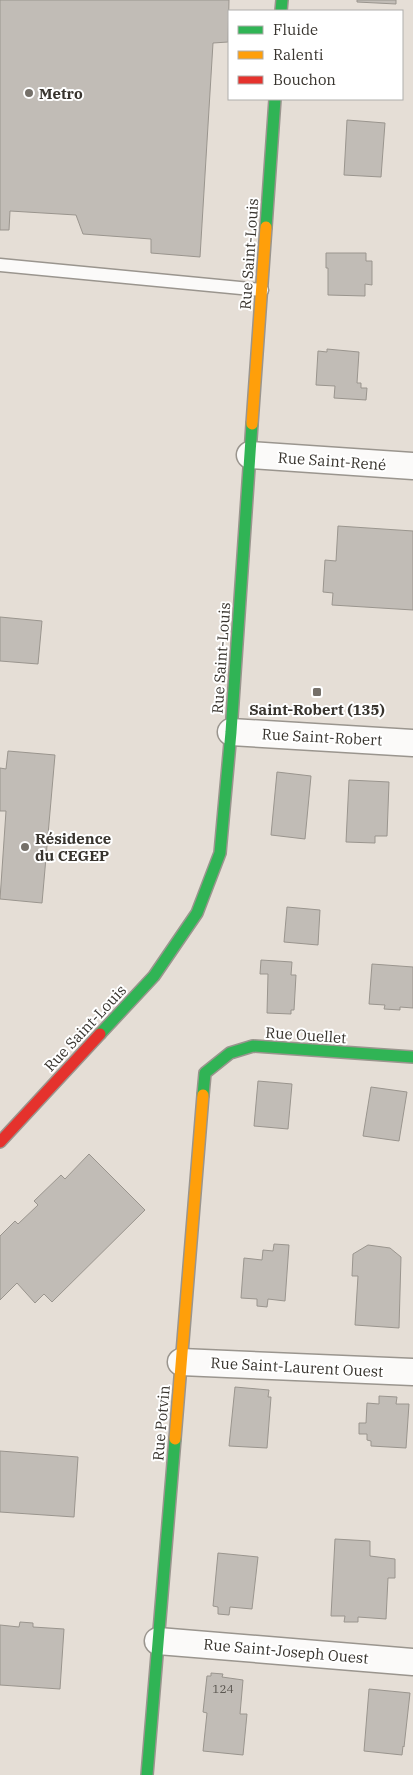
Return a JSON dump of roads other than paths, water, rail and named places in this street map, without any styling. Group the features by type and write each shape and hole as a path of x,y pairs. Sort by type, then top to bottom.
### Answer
{"street":[{"name":"Rue Saint-Louis","path":"0,1142 154,976 197,913 220,853 231,732 275,100"},
{"name":"Rue Saint-René","path":"250,456 413,466"},
{"name":"Rue Saint-Robert","path":"231,732 413,742"},
{"name":"Rue Ouellet","path":"205,1073 230,1053 253,1046 413,1057"},
{"name":"Rue Potvin","path":"147,1775 205,1073"},
{"name":"Rue Saint-Laurent Ouest","path":"181,1362 413,1372"},
{"name":"Rue Saint-Joseph Ouest","path":"158,1640 413,1662"}],"lane":[{"path":"0,265 262,290"}],"place":[{"name":"Metro","path":"29,93"},
{"name":"Saint-Robert (135)","path":"317,692"},
{"name":"Résidence du CEGEP","path":"25,847"}]}
